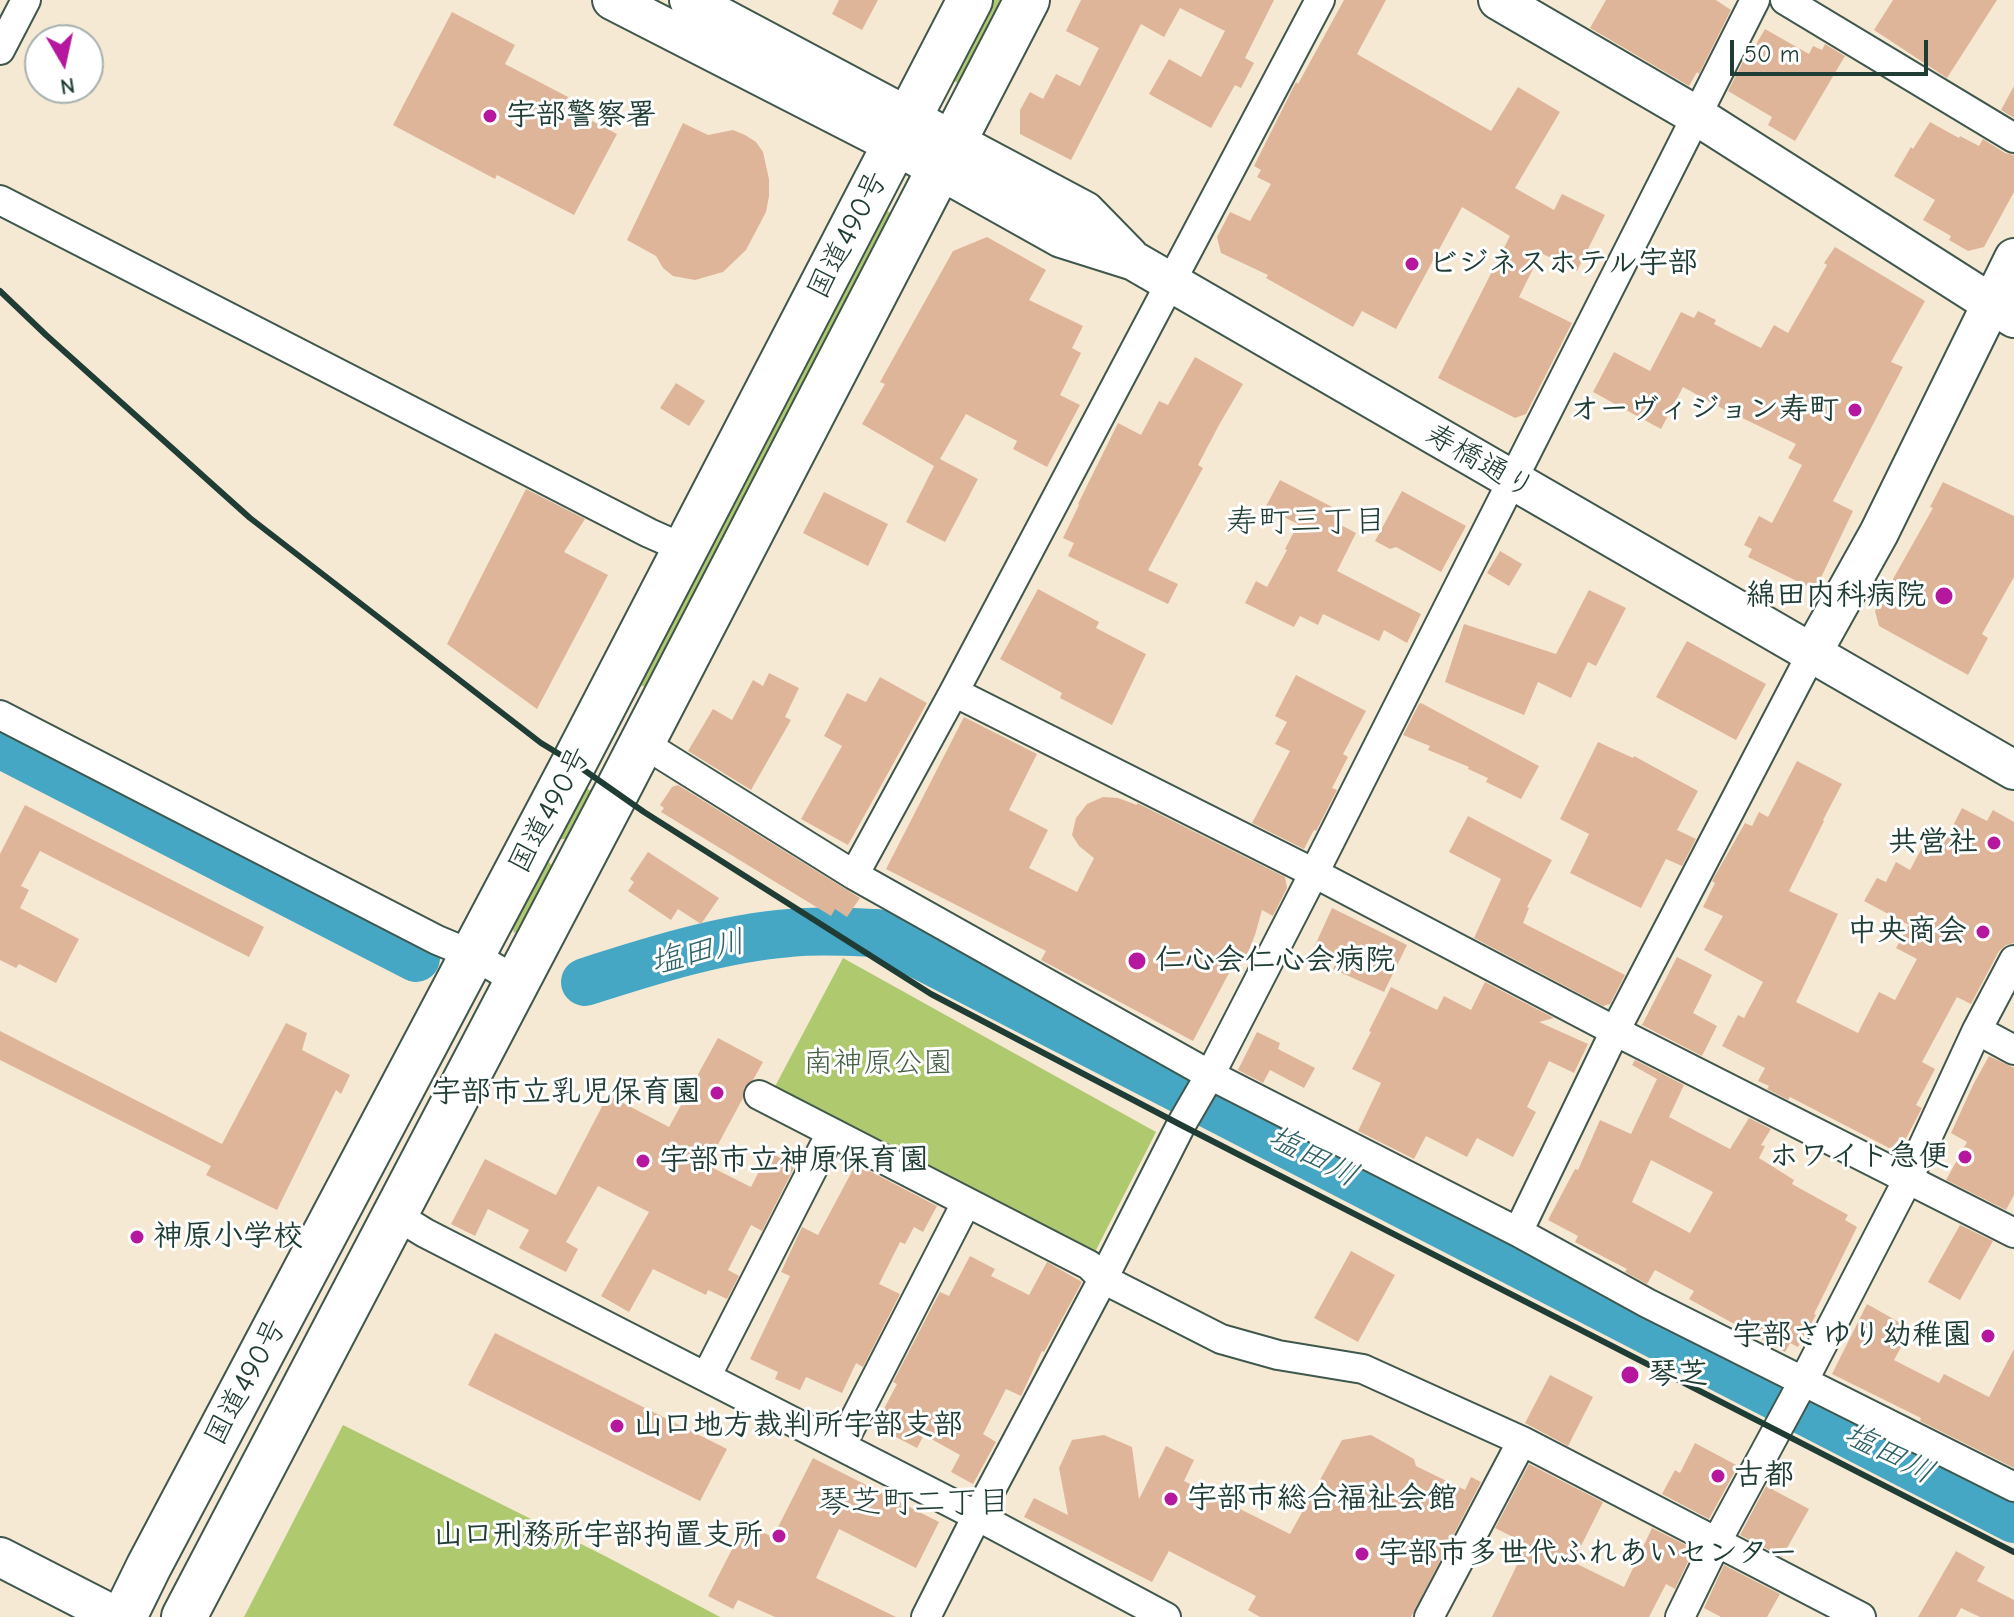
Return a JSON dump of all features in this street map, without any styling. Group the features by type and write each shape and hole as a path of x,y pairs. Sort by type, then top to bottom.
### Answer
{"highway":[{"name":"国道490号","path":"124,1617 970,0"},
{"name":"国道490号","path":"184,1617 1027,0"}],"street":[{"path":"0,50 26,0"},
{"path":"612,0 902,131"},
{"path":"689,0 902,131"},
{"path":"854,875 1320,0"},
{"path":"1498,0 1697,116 2003,311"},
{"path":"1785,0 2014,138"},
{"path":"926,1617 1314,873 1697,116 1747,3"},
{"name":"寿橋通り","path":"902,131 946,155 1085,211 1134,261 2014,770"},
{"path":"0,200 685,549"},
{"path":"1518,1232 1615,1031 1812,653 2003,311 2014,258"},
{"path":"954,692 1314,873 1615,1031 2014,1233"},
{"path":"0,715 437,940 473,955 517,981"},
{"path":"641,742 854,875 1206,1081 1518,1232 1802,1383 2014,1487"},
{"path":"1680,1617 1908,1179 1977,1030 2014,960"},
{"path":"1977,1030 2014,1050"},
{"path":"759,1095 1089,1265 1103,1279 1221,1339 1278,1355 1363,1369 1522,1441 1861,1617"},
{"path":"706,1377 831,1133"},
{"path":"841,1446 966,1203"},
{"path":"394,1214 425,1233 977,1516 1166,1617"},
{"path":"1429,1617 1522,1441"},
{"path":"0,1557 117,1617"}],"green space":[{"path":"991,0 1003,0 958,83 950,79"},
{"path":"881,208 891,213 647,688 636,683"},
{"path":"582,786 592,791 572,835 561,839 559,835"},
{"path":"549,862 552,873 519,931 514,933 512,925 544,863"},
{"name":"南神原公園","path":"843,958 1156,1132 1093,1256 771,1094"},
{"path":"343,1425 607,1557 720,1617 244,1617"}],"building":[{"path":"839,0 878,0 862,30 832,14"},
{"path":"1081,0 1274,0 1245,58 1254,63 1241,88 1235,85 1211,128 1149,94 1169,59 1201,77 1225,31 1180,8 1164,37 1141,24 1071,160 1020,134 1020,110 1030,92 1043,99 1056,74 1080,86 1099,48 1066,31"},
{"path":"1344,0 1386,0 1357,54 1491,131 1518,87 1560,112 1515,188 1554,210 1562,194 1605,215 1577,271 1541,253 1519,297 1572,323 1526,414 1515,418 1438,378 1510,236 1462,207 1396,329 1362,311 1353,327 1266,278 1268,275 1221,253 1217,237 1230,212 1250,221 1271,184 1257,177 1261,170 1254,166 1296,82 1298,84"},
{"path":"1606,0 1716,0 1731,10 1699,74 1697,72 1689,86 1590,28"},
{"path":"1893,0 1997,0 1947,78 1874,30"},
{"name":"宇部警察署","path":"452,12 515,45 505,64 568,97 564,106 617,134 574,215 497,175 495,179 393,125"},
{"path":"1765,29 1809,54 1813,46 1822,50 1825,44 1845,56 1795,141 1768,125 1772,117 1728,91 1749,50 1751,53"},
{"path":"2014,86 2014,118 2001,110"},
{"path":"1930,122 1979,146 1983,139 2014,155 2014,192 1984,247 1968,251 1949,240 1951,236 1923,220 1935,200 1894,176"},
{"path":"683,123 708,135 733,130 756,142 763,152 769,179 766,212 746,250 723,272 695,280 673,276 663,268 656,256 627,240"},
{"path":"987,237 1046,270 1029,300 1083,326 1072,348 1081,353 1060,395 1080,405 1047,467 1013,449 1017,441 966,414 940,459 978,479 945,542 906,522 934,466 862,424 885,384 880,382 953,251"},
{"path":"1835,247 1925,301 1891,362 1903,367 1833,501 1853,511 1815,590 1748,557 1752,549 1744,545 1759,516 1772,523 1802,465 1788,458 1796,444 1683,387 1661,429 1593,392 1614,352 1650,371 1681,312 1694,318 1698,311 1716,320 1714,324 1761,348 1774,325 1788,333"},
{"path":"1195,357 1243,384 1198,465 1203,468 1148,570 1178,584 1168,604 1068,556 1074,543 1063,538 1118,423 1141,435 1159,401 1168,405"},
{"path":"676,383 705,401 689,426 660,408"},
{"path":"1280,480 1342,512 1337,523 1356,533 1337,571 1421,614 1407,643 1384,630 1379,641 1323,614 1318,625 1300,616 1294,627 1245,603 1256,581 1267,587 1298,524 1265,508"},
{"name":"綿田内科病院","path":"1943,482 2014,516 2014,577 1982,634 1988,638 1968,675 1879,626 1875,611 1933,508 1930,507"},
{"path":"526,489 585,519 564,552 608,575 537,709 447,644"},
{"path":"1402,491 1466,526 1441,572 1396,547 1390,549 1375,541"},
{"path":"824,492 888,524 868,566 803,533"},
{"path":"1500,551 1522,564 1509,586 1487,573"},
{"path":"1038,589 1099,622 1096,628 1146,654 1112,725 1060,698 1062,693 1000,659"},
{"path":"1589,590 1626,608 1596,666 1588,662 1571,698 1538,682 1524,715 1445,682 1464,624 1556,654"},
{"path":"1687,641 1766,684 1736,740 1656,697"},
{"path":"769,673 799,688 785,717 791,720 751,790 688,751 713,709 732,720 753,680 763,686"},
{"path":"1296,675 1366,711 1343,754 1348,757 1332,788 1337,790 1304,849 1252,823 1290,751 1275,744 1287,722 1275,716"},
{"path":"880,677 927,703 848,845 801,819 842,746 824,736 847,693 866,702"},
{"path":"1421,703 1539,766 1521,799 1486,782 1488,778 1469,767 1428,750 1430,746 1403,735"},
{"path":"964,717 1037,754 1009,810 1048,830 1029,868 1077,892 1094,858 1079,846 1072,835 1076,818 1087,804 1103,797 1137,803 1285,877 1287,888 1273,916 1262,910 1245,960 1238,956 1193,1041 1041,960 1046,951 886,869"},
{"path":"1598,742 1634,756 1698,791 1677,830 1696,839 1682,866 1666,859 1641,908 1570,873 1589,834 1560,819"},
{"path":"1797,761 1842,784 1789,891 1838,914 1796,1002 1858,1033 1879,992 1895,1000 1917,959 1896,948 1909,925 1864,901 1877,878 1886,882 1896,862 1910,870 1925,842 1940,851 1962,808 1987,821 1993,810 2014,822 2014,943 1999,951 1971,1004 1957,997 1922,1062 1935,1069 1916,1105 1922,1108 1902,1146 1893,1150 1790,1097 1788,1100 1767,1089 1769,1086 1758,1081 1765,1068 1722,1046 1738,1015 1744,1018 1763,982 1704,950 1723,916 1703,907 1715,883 1712,881 1745,823 1752,826 1759,812 1768,817"},
{"path":"678,785 860,898 847,917 835,909 831,916 661,812 664,808 660,805 672,787"},
{"path":"25,805 264,927 249,957 40,851 21,886 29,890 20,908 79,939 56,983 19,964 16,968 0,960 0,854"},
{"path":"1468,816 1552,860 1527,907 1523,923 1625,975 1610,1004 1603,1006 1474,938 1501,879 1449,852"},
{"path":"648,852 719,898 701,924 678,909 671,920 628,891 634,882 630,879"},
{"path":"1332,908 1407,945 1384,992 1333,969 1336,963 1312,952"},
{"path":"1677,957 1712,975 1693,1013 1717,1026 1702,1056 1642,1025"},
{"path":"1485,982 1554,1018 1539,1022 1588,1044 1574,1073 1549,1061 1527,1107 1536,1112 1513,1157 1477,1138 1467,1157 1426,1136 1414,1159 1358,1131 1381,1083 1352,1069 1391,987 1437,1010 1444,996 1471,1010"},
{"path":"286,1023 307,1033 302,1050 350,1075 341,1094 336,1090 277,1210 206,1175 211,1166 0,1060 0,1031 222,1144"},
{"path":"1257,1032 1280,1043 1278,1049 1315,1068 1304,1088 1270,1070 1263,1083 1238,1070"},
{"path":"718,1038 763,1062 753,1080 744,1088 743,1098 709,1166 751,1187 769,1152 795,1166 762,1231 751,1225 728,1270 739,1276 727,1299 708,1290 706,1295 653,1269 629,1312 601,1296 649,1212 598,1186 566,1242 578,1249 566,1272 519,1248 529,1230 488,1209 475,1236 451,1224 485,1159 556,1195 608,1095 669,1127"},
{"path":"1989,1056 2014,1068 2014,1195 2006,1210 1946,1180 1967,1142 1951,1133"},
{"path":"1635,1060 1684,1085 1669,1117 1730,1149 1749,1118 1771,1129 1761,1145 1765,1146 1759,1158 1794,1180 1792,1184 1848,1215 1845,1220 1857,1227 1798,1347 1790,1343 1785,1352 1689,1299 1694,1291 1655,1270 1647,1284 1625,1272 1627,1269 1575,1242 1578,1236 1548,1220 1575,1169 1578,1170 1600,1120 1631,1134 1657,1079 1632,1065","holes":["1651,1160 1713,1192 1690,1233 1632,1202"]},
{"path":"856,1164 937,1206 923,1232 914,1227 905,1244 900,1242 879,1284 900,1294 863,1367 856,1363 842,1393 806,1377 800,1390 775,1379 778,1372 750,1359 790,1276 781,1272 802,1227 818,1235"},
{"path":"1960,1225 1993,1241 1960,1300 1928,1282"},
{"path":"1351,1251 1395,1275 1358,1342 1314,1318"},
{"path":"970,1256 995,1269 991,1276 1029,1295 1047,1262 1082,1282 1042,1351 1021,1396 1006,1389 983,1434 996,1442 973,1484 951,1472 960,1455 924,1435 917,1448 875,1426 897,1384 893,1382 940,1292 949,1296"},
{"path":"1867,1304 1911,1329 1894,1360 1939,1383 1944,1374 1989,1397 2014,1349 2014,1468 1832,1374"},
{"path":"495,1333 727,1449 700,1501 468,1385"},
{"path":"1550,1375 1593,1397 1568,1446 1525,1423"},
{"path":"1104,1435 1132,1447 1139,1499 1166,1446 1194,1460 1184,1481 1290,1534 1342,1440 1371,1435 1414,1459 1416,1466 1465,1490 1471,1477 1481,1482 1411,1617 1260,1617 1248,1610 1256,1596 1169,1551 1152,1582 1024,1517 1034,1498 1068,1515 1059,1468 1072,1440"},
{"path":"1695,1443 1738,1466 1709,1519 1662,1494 1675,1470 1680,1473"},
{"path":"813,1458 939,1522 916,1568 839,1529 816,1578 896,1617 775,1617 738,1600 733,1609 708,1596 745,1524 773,1537"},
{"path":"1529,1464 1603,1502 1573,1562 1624,1587 1652,1528 1694,1549 1675,1589 1666,1584 1649,1617 1492,1617 1527,1544 1495,1528"},
{"path":"1766,1486 1809,1509 1782,1557 1740,1535"},
{"path":"1956,1551 1985,1567 1977,1581 2014,1600 2014,1617 1980,1617 1961,1608 1956,1617 1918,1617"},
{"path":"1724,1565 1780,1594 1767,1617 1721,1617 1704,1608"}],"waterway":[{"name":"塩田川","path":"0,744 416,958"},
{"name":"塩田川","path":"585,982 739,940 801,932 877,933 2014,1519"}],"railway":[{"path":"0,291 250,518 541,743 931,994 2014,1552"}],"place":[{"name":"宇部警察署","path":"490,116"},
{"name":"ビジネスホテル宇部","path":"1412,264"},
{"name":"オーヴィジョン寿町","path":"1855,410"},
{"name":"綿田内科病院","path":"1944,596"},
{"name":"共営社","path":"1994,843"},
{"name":"中央商会","path":"1983,932"},
{"name":"仁心会仁心会病院","path":"1137,961"},
{"name":"宇部市立乳児保育園","path":"717,1093"},
{"name":"ホワイト急便","path":"1965,1157"},
{"name":"宇部市立神原保育園","path":"643,1161"},
{"name":"神原小学校","path":"137,1237"},
{"name":"宇部さゆり幼稚園","path":"1988,1336"},
{"name":"琴芝","path":"1630,1375"},
{"name":"山口地方裁判所宇部支部","path":"617,1426"},
{"name":"古都","path":"1718,1476"},
{"name":"宇部市総合福祉会館","path":"1171,1499"},
{"name":"山口刑務所宇部拘置支所","path":"779,1536"},
{"name":"宇部市多世代ふれあいセンター","path":"1362,1554"}],"district":[{"name":"寿町三丁目","path":"1306,522"},
{"name":"琴芝町二丁目","path":"914,1503"}]}
